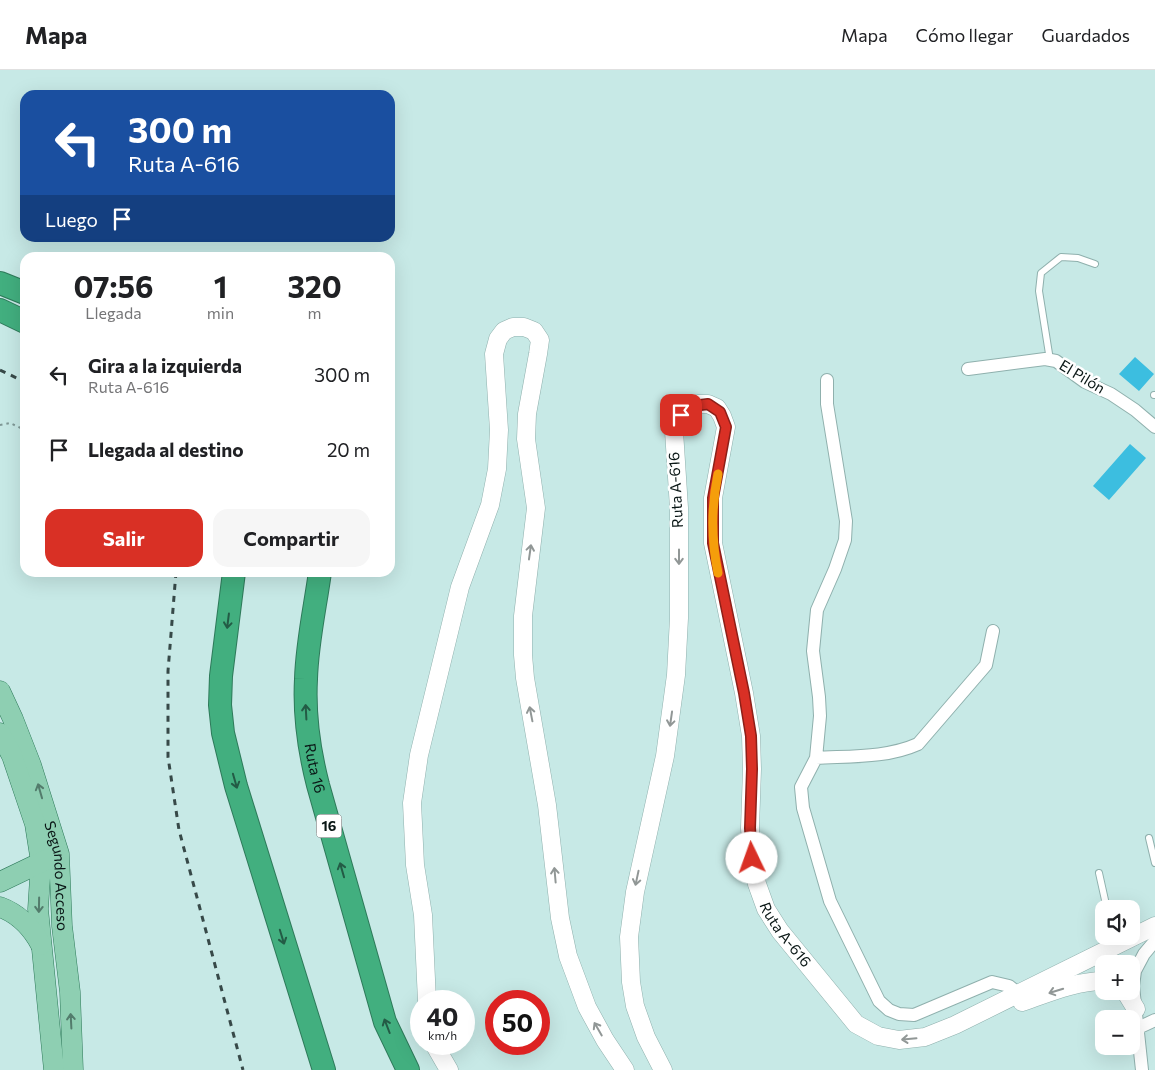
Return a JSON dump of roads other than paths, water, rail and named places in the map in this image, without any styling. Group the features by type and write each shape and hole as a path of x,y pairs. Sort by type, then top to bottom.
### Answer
{"highway":[{"path":"0,284 20,291"},
{"path":"0,310 20,320"},
{"path":"233,577 221,676 220,705 224,733 239,796 324,1070"},
{"name":"Ruta 16","path":"319,577 307,657 307,726 311,756 384,1022 408,1070"}],"main road":[{"path":"426,990 423,915 415,865 412,803 414,788 419,755 460,587 490,505 497,469 499,430 494,354 498,339 504,331 513,327 524,327 534,332 540,340 527,414 526,439 536,508 523,616 525,678 547,806 559,911 568,956 587,1007 604,1040 626,1070"},
{"name":"Ruta A-616","path":"663,1070 646,1037 635,1006 630,975 629,937 635,892 666,747 677,667 679,508 674,431 681,415 689,408 698,404 708,404 717,408 726,427 713,498 713,543 751,736 750,828 752,858 757,884 766,909 780,931 856,1024 878,1036 899,1040 925,1038 1023,997 1108,945"},
{"name":"Segundo Acceso","path":"0,691 31,765 50,858 62,926 70,992 73,1070"},
{"name":"Segundo Acceso","path":"0,733 12,756 35,824 50,858 38,909 54,1070"},
{"path":"0,869 50,858"},
{"path":"0,882 50,858"},
{"path":"0,907 13,912 24,921 42,947"},
{"name":"Ruta A-616","path":"1140,931 1155,926"},
{"path":"1023,997 1095,981"},
{"path":"1130,1000 1136,1009"},
{"path":"440,1055 449,1070"}],"street":[{"name":"El Pilón","path":"968,369 1044,359 1056,361 1085,382 1111,394 1135,410 1155,428"},
{"path":"827,380 827,404 846,521 845,540 817,610 812,651 820,716 816,758 801,786 802,808 830,901 878,1002 889,1010 899,1014 914,1015 992,982 1009,986 1023,997"},
{"path":"816,758 885,753 906,749 918,744 986,665 993,631"},
{"path":"1136,1009 1133,986 1135,971 1144,954 1155,941"},
{"path":"1140,1027 1155,1020"},
{"path":"1140,1049 1142,1070"}],"lane":[{"path":"1050,360 1039,291 1041,273 1061,257 1078,258 1095,264"},
{"path":"1149,838 1155,863"},
{"path":"1099,873 1105,900"}],"railway":[{"path":"0,370 20,380"},
{"path":"176,577 168,671 168,757 179,830 243,1070"}]}
